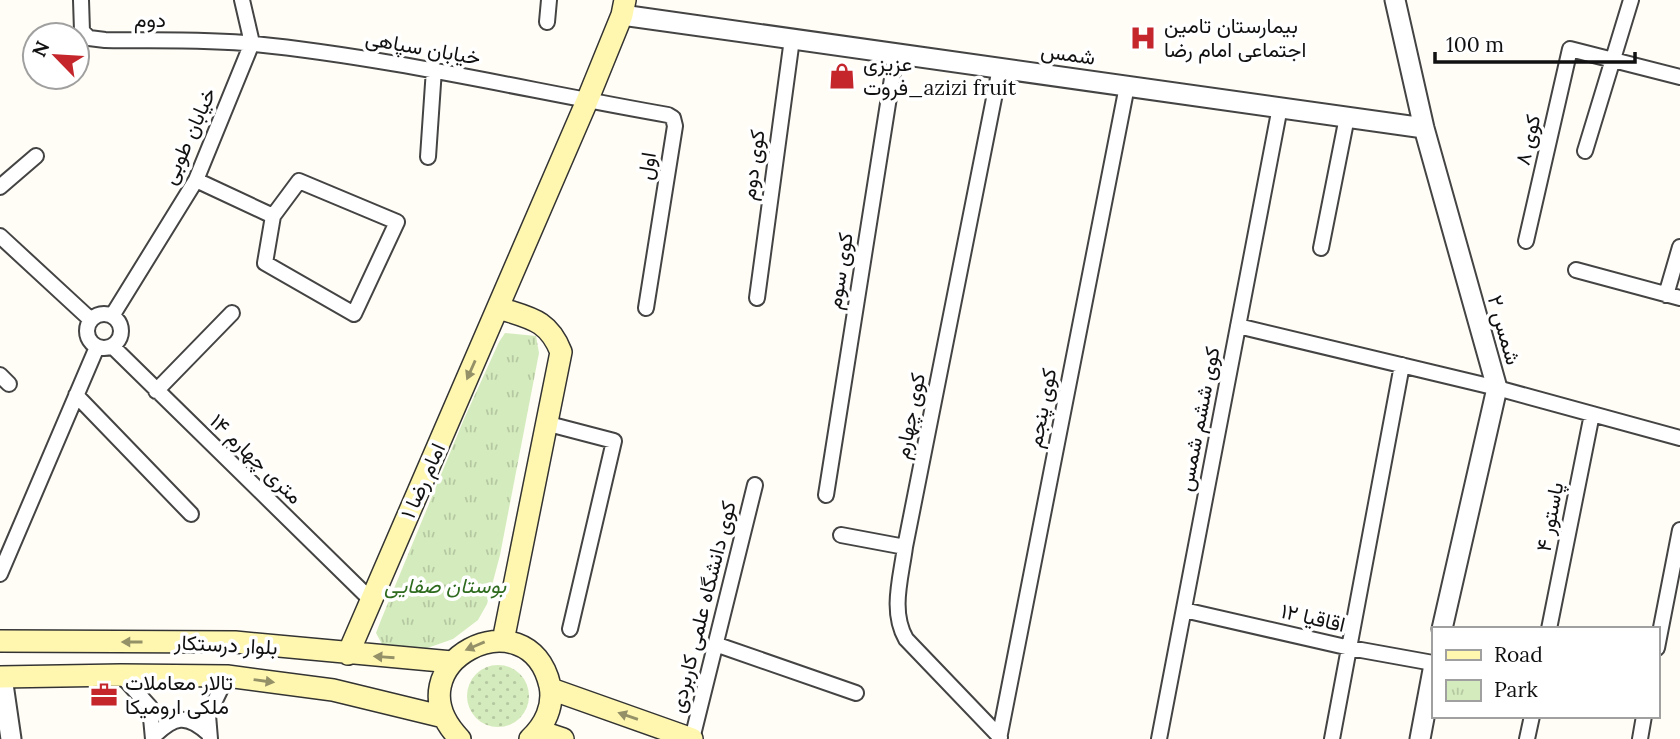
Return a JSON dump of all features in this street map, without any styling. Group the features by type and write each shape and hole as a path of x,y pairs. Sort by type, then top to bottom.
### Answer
{"main road":[{"name":"امام رضا ۱","path":"348,654 587,101 623,7"},
{"path":"499,308 540,322 555,336 562,352 545,424 503,641"},
{"name":"بلوار درستکار","path":"0,641 234,642 452,662"},
{"path":"452,731 440,703 444,674 462,652 475,645 503,641 530,652 547,675 551,690 548,711 535,735 563,739"},
{"name":"بلوار درستکار","path":"1,677 121,674 227,676 333,690 452,731"},
{"path":"551,690 692,739"}],"street":[{"name":"دوم","path":"81,0 82,31 89,38 252,43"},
{"path":"242,0 252,43"},
{"path":"547,22 549,0"},
{"name":"شمس ۲","path":"1395,0 1424,128 1497,388 1442,627"},
{"path":"1585,151 1631,0"},
{"name":"شمس","path":"623,7 792,39 1424,128"},
{"name":"کوی دوم","path":"757,298 792,39"},
{"name":"خیابان سپاهی","path":"252,43 434,69 587,101"},
{"name":"خیابان طوبی","path":"112,316 196,180 252,43"},
{"name":"کوی ۸","path":"1526,241 1570,49 1613,60"},
{"name":"کوی سوم","path":"826,495 896,53"},
{"path":"1613,60 1680,77"},
{"name":"کوی چهارم","path":"999,738 906,639 899,628 896,613 905,547 1000,68"},
{"path":"428,157 434,69"},
{"name":"کوی پنجم","path":"999,738 1127,86"},
{"name":"اول","path":"587,101 673,118 675,126 646,308"},
{"name":"کوی ششم شمس","path":"1159,739 1280,107"},
{"path":"1321,248 1347,117"},
{"path":"0,187 36,156"},
{"path":"196,180 273,216"},
{"path":"299,181 397,222 354,314 265,262 273,216 299,181"},
{"path":"0,236 91,320"},
{"path":"1576,270 1673,296 1680,247"},
{"path":"156,390 232,313"},
{"path":"0,574 76,395 105,347 119,339 121,331 118,322 112,316 97,315 87,327 87,335 91,342 105,347"},
{"path":"1238,326 1497,388 1680,438"},
{"name":"۱۴ متری چهارم","path":"105,347 156,390 371,600"},
{"path":"1332,739 1402,365"},
{"path":"76,395 191,514"},
{"name":"پاستور ۴","path":"1549,627 1592,414"},
{"path":"545,424 614,441 570,629"},
{"name":"کوی دانشگاه علمی کاربردی","path":"692,739 755,485"},
{"path":"1659,638 1680,530"},
{"path":"841,534 905,547"},
{"name":"اقاقیا ۱۲","path":"1184,610 1350,649 1432,663"},
{"path":"715,644 856,693"},
{"path":"121,674 150,707 153,738"},
{"path":"1420,739 1432,675"},
{"path":"209,736 208,715 227,676"},
{"path":"1,677 11,739"},
{"path":"1527,739 1532,718"},
{"path":"1640,739 1644,718"},
{"path":"153,738 167,723 181,719 196,722 209,736"}],"green space":[{"name":"بوستان صفایی","path":"505,333 536,336 539,353 500,555 487,604 478,620 453,639 416,652 383,646 376,633 381,620 464,419"},
{"path":"498,665 520,674 529,696 520,718 498,727 476,718 467,696 476,674"}],"place":[{"name":"بیمارستان تامین اجتماعی امام رضا","path":"1143,38"},
{"name":"عزیزی فروت_azizi fruit","path":"842,76"},
{"name":"تالار معاملات ملکی ارومیکا","path":"104,695"}]}
